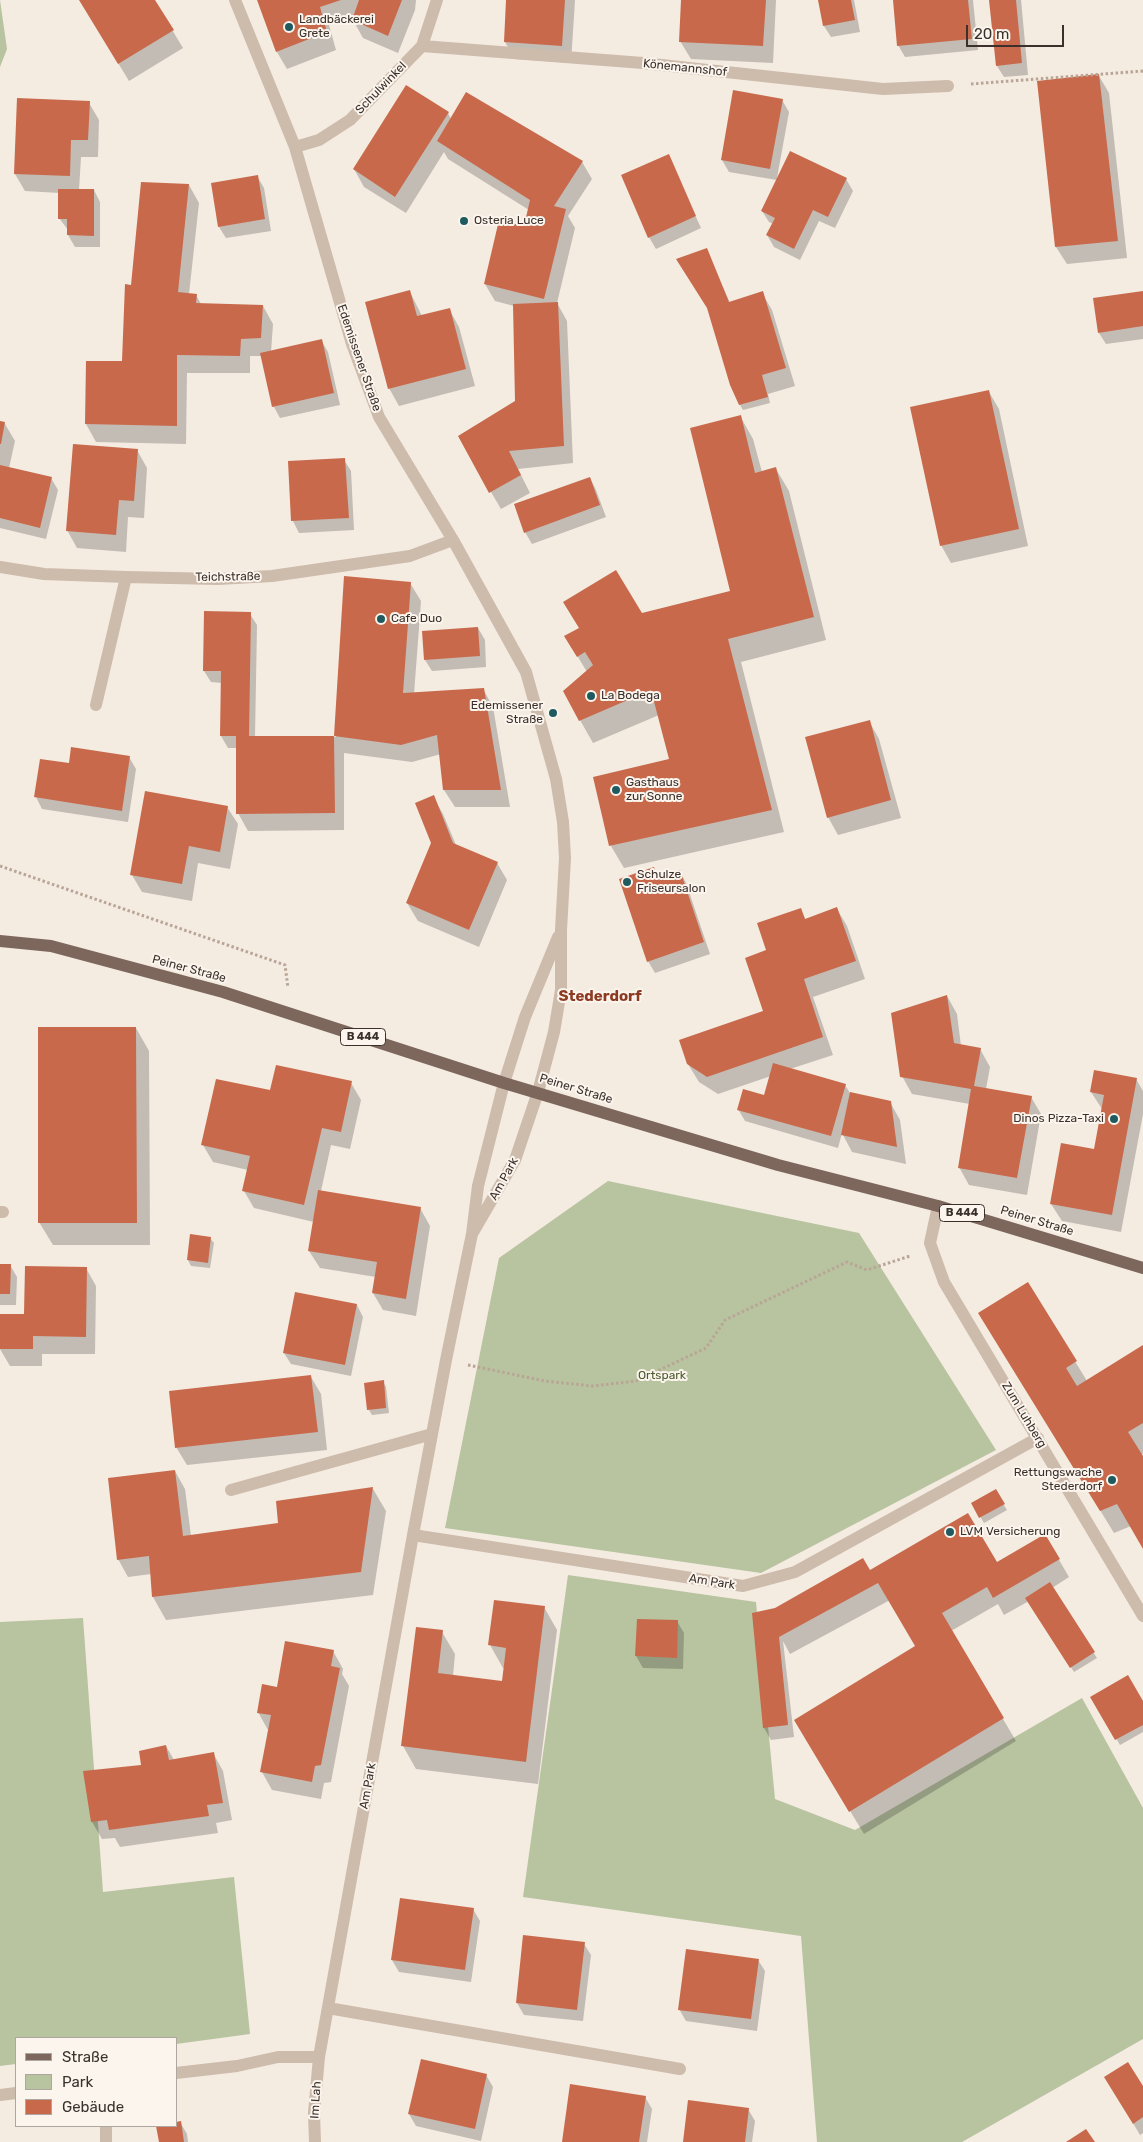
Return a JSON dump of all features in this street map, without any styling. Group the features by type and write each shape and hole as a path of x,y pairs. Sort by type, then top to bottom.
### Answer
{"main road":[{"name":"Peiner Straße","path":"0,940 50,946 223,992 504,1083 778,1165 938,1206 1143,1268"}],"street":[{"name":"Edemissener Straße","path":"235,0 295,148 352,344 379,417 453,540 526,672 556,779 563,822 565,858 561,930 561,990 554,1032 538,1092"},
{"name":"Schulwinkel","path":"295,148 319,140 350,120 422,46 437,0"},
{"name":"Könemannshof","path":"422,46 643,63 883,89 948,86"},
{"name":"Teichstraße","path":"0,567 44,574 126,577 218,579 272,576 410,556 453,540"},
{"path":"96,705 126,577"},
{"name":"Edemissener Straße","path":"504,1083 525,1017 561,930"},
{"name":"Am Park","path":"319,2058 413,1535 472,1234 478,1186 504,1083"},
{"name":"Am Park","path":"472,1234 515,1160 538,1092"},
{"name":"Zum Luhberg","path":"938,1206 930,1243 944,1282 1143,1616"},
{"path":"231,1490 432,1434"},
{"name":"Am Park","path":"413,1535 743,1586 795,1572 1038,1438"},
{"path":"328,2008 680,2069"},
{"path":"178,2073 237,2066 278,2057 319,2058"},
{"name":"Im Lah","path":"315,2142 314,2114 319,2058"},
{"path":"0,2095 15,2093"},
{"path":"106,2127 106,2142"}],"path":[{"path":"948,86 1143,70"},
{"path":"0,866 285,965 291,1014"},
{"path":"446,1360 545,1381 592,1386 636,1381 706,1348 725,1320 847,1262 867,1270 933,1250"}],"green space":[{"path":"0,0 7,49 0,67"},
{"name":"Ortspark","path":"608,1181 859,1233 996,1450 761,1573 445,1528 499,1258"},
{"path":"568,1575 756,1602 775,1799 855,1830 1082,1698 1143,1808 1143,2039 962,2142 817,2142 801,1936 523,1897"},
{"path":"83,1618 103,1892 234,1877 250,2034 178,2044 178,2037 15,2037 15,2064 0,2066 0,1622"}],"building":[{"path":"79,0 155,0 174,30 118,64"},
{"path":"257,0 341,0 320,7 327,32 276,52"},
{"path":"359,0 402,0 388,36 352,20"},
{"path":"506,0 565,0 562,46 504,42"},
{"path":"681,0 766,0 763,46 679,42"},
{"path":"818,0 851,0 855,20 823,26"},
{"path":"893,0 968,0 972,39 897,46"},
{"path":"989,0 1016,0 1022,63 996,66"},
{"path":"1099,74 1118,241 1055,247 1037,81"},
{"path":"406,85 449,112 395,197 353,169"},
{"path":"733,90 783,99 770,169 721,160"},
{"path":"466,92 583,161 554,206 566,209 544,299 484,284 499,220 524,226 530,200 437,141"},
{"path":"17,98 90,101 88,140 71,140 70,176 14,174"},
{"path":"790,151 847,178 828,217 813,210 794,249 766,235 775,218 761,211"},
{"path":"669,154 696,216 648,238 621,175"},
{"path":"258,175 265,219 218,227 211,183"},
{"path":"141,182 189,184 178,292 197,294 196,303 263,305 261,338 241,339 240,356 177,355 177,426 85,424 86,361 122,361 125,284 131,285"},
{"path":"58,189 94,189 94,236 67,235 67,219 58,219"},
{"path":"707,248 729,302 763,291 786,368 762,375 768,397 739,405 730,385 707,308 676,259"},
{"path":"410,290 417,316 450,308 466,369 388,389 365,302"},
{"path":"1143,291 1143,326 1098,333 1093,298"},
{"path":"558,302 564,446 509,451 521,475 489,493 458,436 515,401 513,304"},
{"path":"322,339 334,393 272,407 260,353"},
{"path":"989,390 1019,529 940,546 910,407"},
{"path":"741,415 755,473 776,467 814,617 728,639 772,810 609,846 593,777 669,759 651,690 579,721 563,691 593,665 585,652 577,657 564,636 579,628 563,602 616,570 642,613 730,591 690,428"},
{"path":"0,421 5,422 1,444 0,444"},
{"path":"73,444 138,449 134,501 119,500 116,535 66,531"},
{"path":"345,458 349,518 291,521 288,461"},
{"path":"0,465 52,477 40,528 0,518"},
{"path":"590,477 600,505 524,533 514,504"},
{"path":"344,576 411,582 403,693 484,688 501,790 443,790 437,735 401,745 334,736"},
{"path":"204,611 251,612 249,736 334,736 335,813 236,814 236,736 220,736 221,671 203,671"},
{"path":"478,627 480,656 424,660 422,631"},
{"path":"870,720 891,800 827,818 805,737"},
{"path":"71,747 130,756 122,811 34,797 40,759 69,763"},
{"path":"145,791 228,806 220,852 189,846 182,884 130,875"},
{"path":"434,795 453,843 498,862 469,930 406,903 431,843 415,803"},
{"path":"654,867 658,878 680,870 704,942 647,962 619,879"},
{"path":"837,907 856,961 804,979 823,1037 707,1077 687,1064 679,1040 763,1011 745,958 766,950 757,923 801,908 805,919"},
{"path":"947,995 954,1043 981,1048 974,1086 1032,1096 1017,1178 958,1168 971,1089 900,1077 891,1013"},
{"path":"38,1027 136,1027 137,1223 38,1223"},
{"path":"773,1063 846,1084 831,1136 737,1110 743,1089 764,1095"},
{"path":"276,1065 352,1081 341,1132 322,1128 304,1205 242,1191 250,1156 201,1145 216,1079 270,1090"},
{"name":"Dinos Pizza-Taxi","path":"1094,1070 1137,1078 1112,1215 1050,1204 1061,1143 1094,1149 1104,1095 1090,1092"},
{"path":"850,1092 891,1101 897,1147 841,1135"},
{"path":"318,1190 421,1207 406,1299 372,1293 377,1262 308,1251"},
{"path":"190,1234 211,1237 208,1263 187,1260"},
{"path":"0,1264 11,1264 10,1294 0,1294"},
{"path":"25,1266 87,1267 86,1337 33,1336 33,1349 0,1349 0,1314 24,1314"},
{"path":"1028,1282 1077,1361 1066,1368 1077,1386 1143,1345 1143,1423 1128,1432 1143,1456 1143,1549 1117,1504 1100,1511 978,1313"},
{"path":"295,1292 357,1304 345,1365 283,1353"},
{"path":"311,1375 318,1432 175,1448 169,1391"},
{"path":"384,1380 386,1408 367,1410 364,1383"},
{"path":"175,1470 183,1536 278,1523 276,1501 373,1487 361,1572 152,1597 149,1556 117,1560 108,1478"},
{"path":"996,1489 1005,1504 979,1518 971,1503"},
{"path":"968,1513 997,1562 1045,1534 1060,1559 993,1598 987,1587 942,1613 1004,1718 849,1812 794,1720 915,1646 878,1583 779,1637 788,1725 763,1728 752,1613 775,1608 863,1558 870,1570"},
{"path":"1050,1582 1095,1652 1070,1668 1025,1598"},
{"path":"494,1600 545,1606 526,1762 401,1746 416,1627 443,1630 438,1673 502,1681 506,1648 488,1645"},
{"path":"637,1619 678,1620 677,1658 635,1656"},
{"path":"285,1641 334,1650 331,1666 340,1668 321,1765 315,1766 312,1782 260,1772 271,1715 257,1713 262,1684 277,1687"},
{"path":"1128,1675 1143,1701 1143,1725 1115,1740 1090,1697"},
{"path":"166,1745 169,1760 214,1752 223,1803 207,1805 209,1816 109,1830 107,1820 91,1822 83,1771 141,1765 139,1751"},
{"path":"400,1898 474,1908 465,1970 391,1960"},
{"path":"523,1935 585,1942 577,2010 516,2003"},
{"path":"686,1949 759,1959 751,2019 678,2010"},
{"path":"421,2059 487,2074 475,2129 408,2114"},
{"path":"1128,2062 1143,2086 1143,2117 1133,2124 1104,2077"},
{"path":"570,2084 646,2096 639,2142 562,2142"},
{"path":"688,2100 749,2108 745,2142 683,2142"},
{"path":"181,2121 184,2142 159,2142 156,2127 178,2127 178,2122"},
{"path":"1086,2129 1095,2142 1066,2142"}],"place":[{"name":"Landbäckerei Grete","path":"289,27"},
{"name":"Osteria Luce","path":"464,221"},
{"name":"Cafe Duo","path":"381,619"},
{"name":"La Bodega","path":"591,696"},
{"name":"Edemissener Straße","path":"553,713"},
{"name":"Gasthaus zur Sonne","path":"616,790"},
{"name":"Schulze Friseursalon","path":"627,882"},
{"name":"Dinos Pizza-Taxi","path":"1114,1119"},
{"name":"Rettungswache Stederdorf","path":"1112,1480"},
{"name":"LVM Versicherung","path":"950,1532"}],"district":[{"name":"Stederdorf","path":"600,997"}]}
